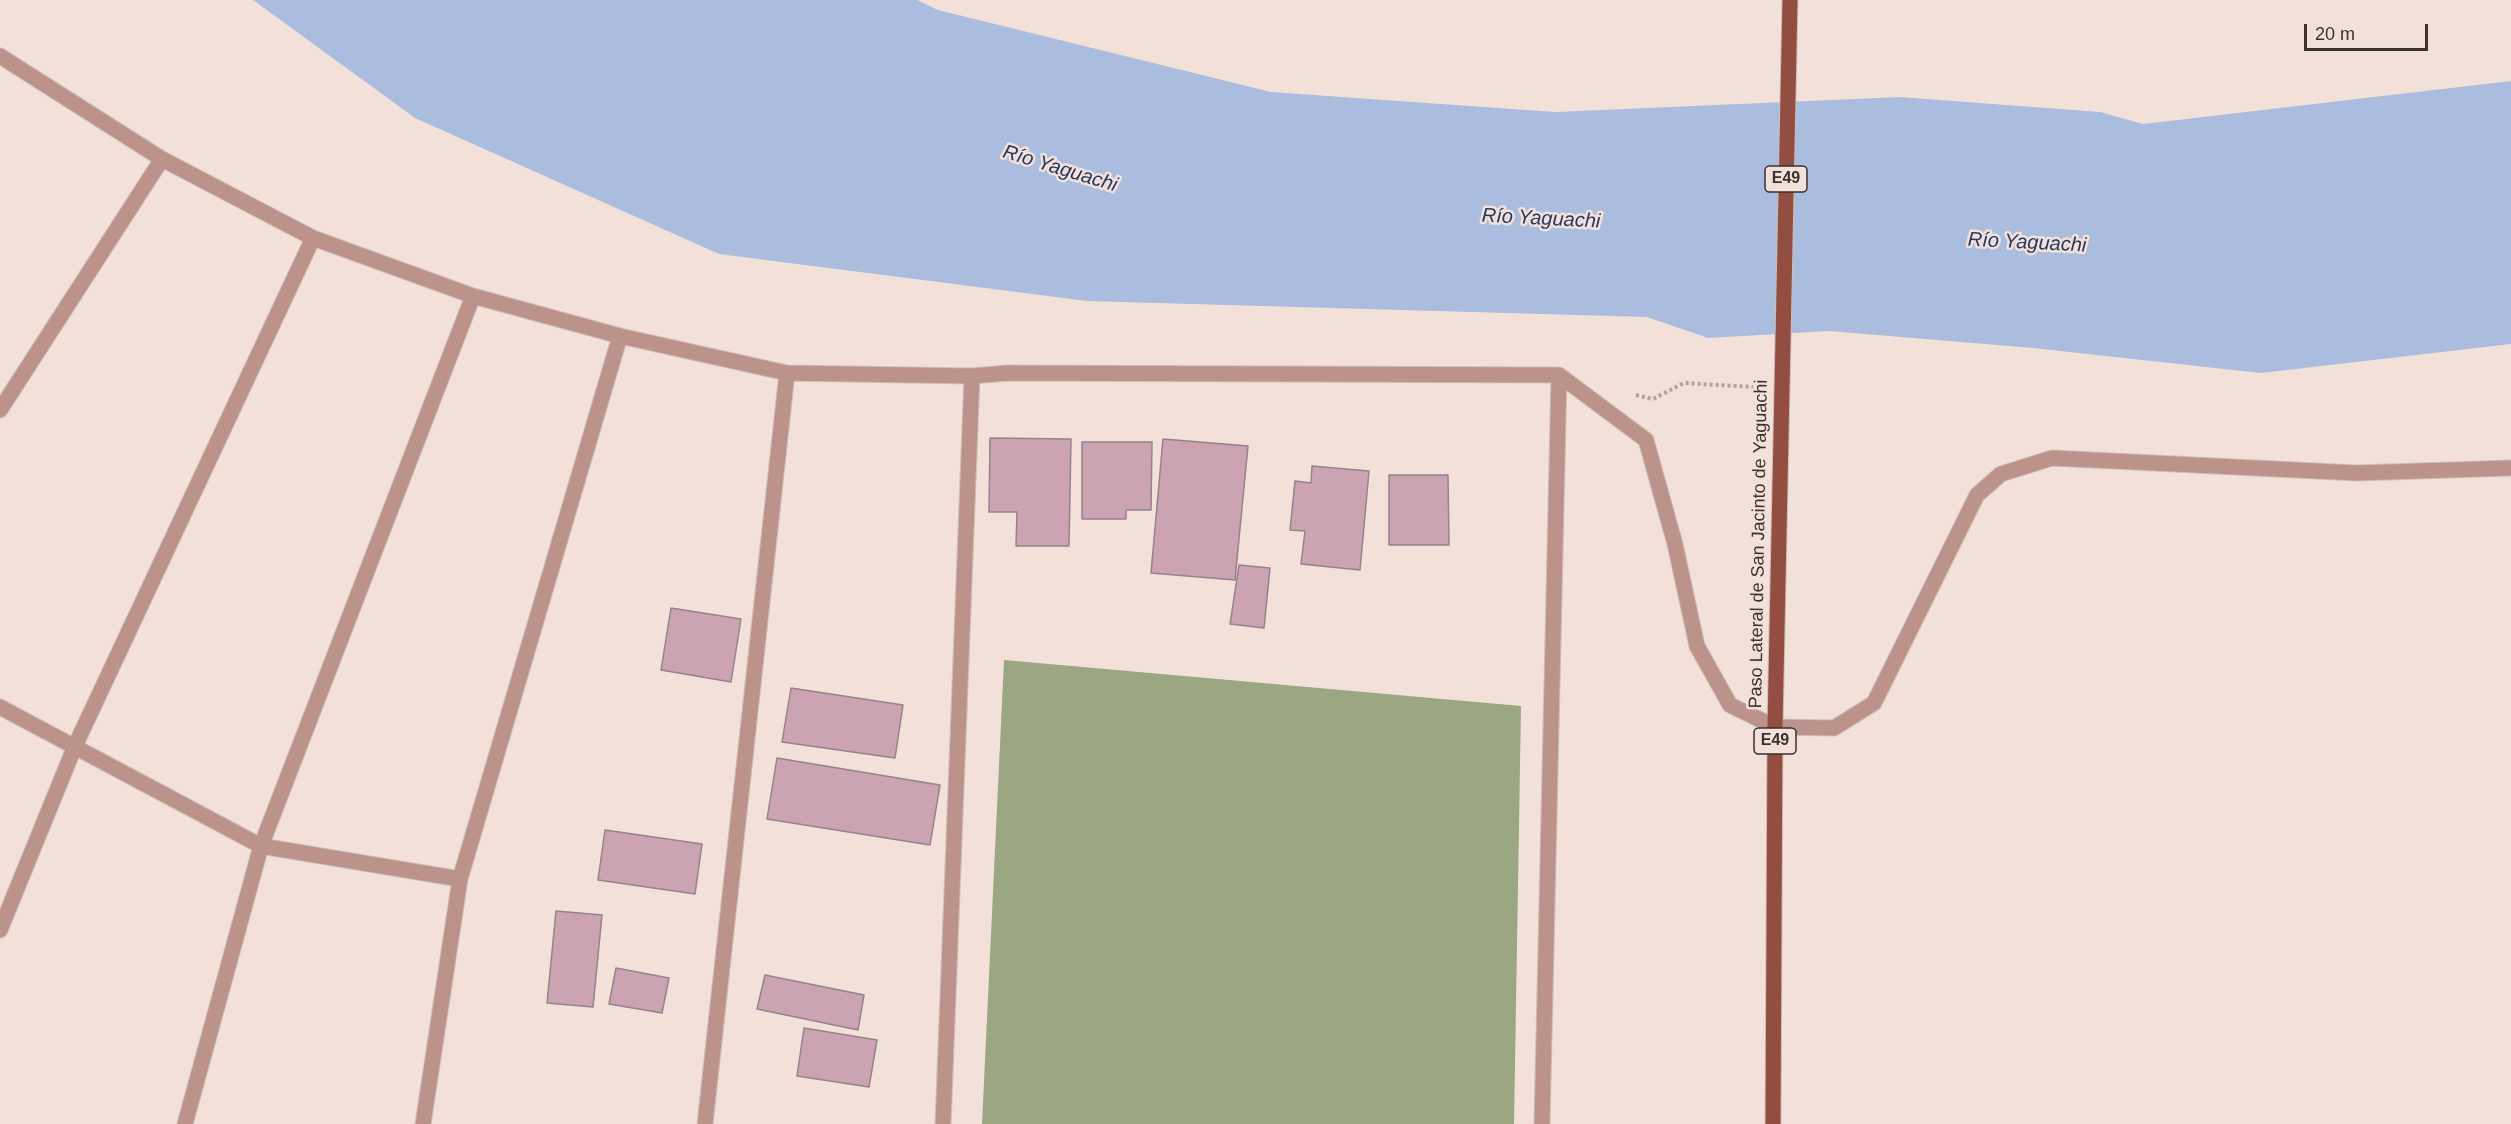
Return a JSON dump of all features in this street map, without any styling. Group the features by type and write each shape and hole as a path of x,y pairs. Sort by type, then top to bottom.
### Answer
{"main road":[{"name":"Paso Lateral de San Jacinto de Yaguachi","path":"1773,1124 1781,359 1790,0"}],"street":[{"path":"0,56 162,159 313,238 473,296 620,336 787,373 972,376 1007,373 1559,375 1646,440 1675,544 1698,646 1730,705 1776,728 1834,728 1874,703 1977,495 2001,474 2052,458 2357,473 2511,468"},
{"path":"0,410 162,159"},
{"path":"0,930 75,746 313,238"},
{"path":"185,1124 261,846 473,296"},
{"path":"423,1124 460,879 620,336"},
{"path":"705,1124 787,373"},
{"path":"1542,1124 1559,375"},
{"path":"944,1124 972,376"},
{"path":"0,707 261,846 460,879"}],"path":[{"path":"1633,394 1653,399 1683,382 1781,389"}],"green space":[{"path":"1004,660 1521,706 1514,1124 982,1124"}],"water":[{"name":"Río Yaguachi","path":"253,0 917,0 938,10 1271,92 1555,112 1900,97 2100,112 2143,124 2511,81 2511,344 2261,373 2033,348 1829,331 1708,338 1647,317 1087,301 719,254 415,118"}],"building":[{"path":"990,438 1071,439 1069,546 1016,546 1017,512 989,512"},
{"path":"1163,439 1248,446 1235,580 1151,573"},
{"path":"1082,442 1152,442 1151,510 1126,510 1126,519 1082,519"},
{"path":"1312,466 1369,471 1360,570 1301,564 1305,531 1290,530 1295,481 1311,483"},
{"path":"1389,475 1448,475 1449,545 1389,545"},
{"path":"1239,565 1270,568 1264,628 1230,624"},
{"path":"671,608 741,619 731,682 661,670"},
{"path":"791,688 903,705 895,758 782,742"},
{"path":"777,758 940,785 930,845 767,819"},
{"path":"605,830 702,844 695,894 598,880"},
{"path":"556,911 602,915 593,1007 547,1003"},
{"path":"616,968 669,978 662,1013 609,1004"},
{"path":"765,975 864,995 858,1030 757,1009"},
{"path":"804,1028 877,1040 869,1087 797,1076"}]}
